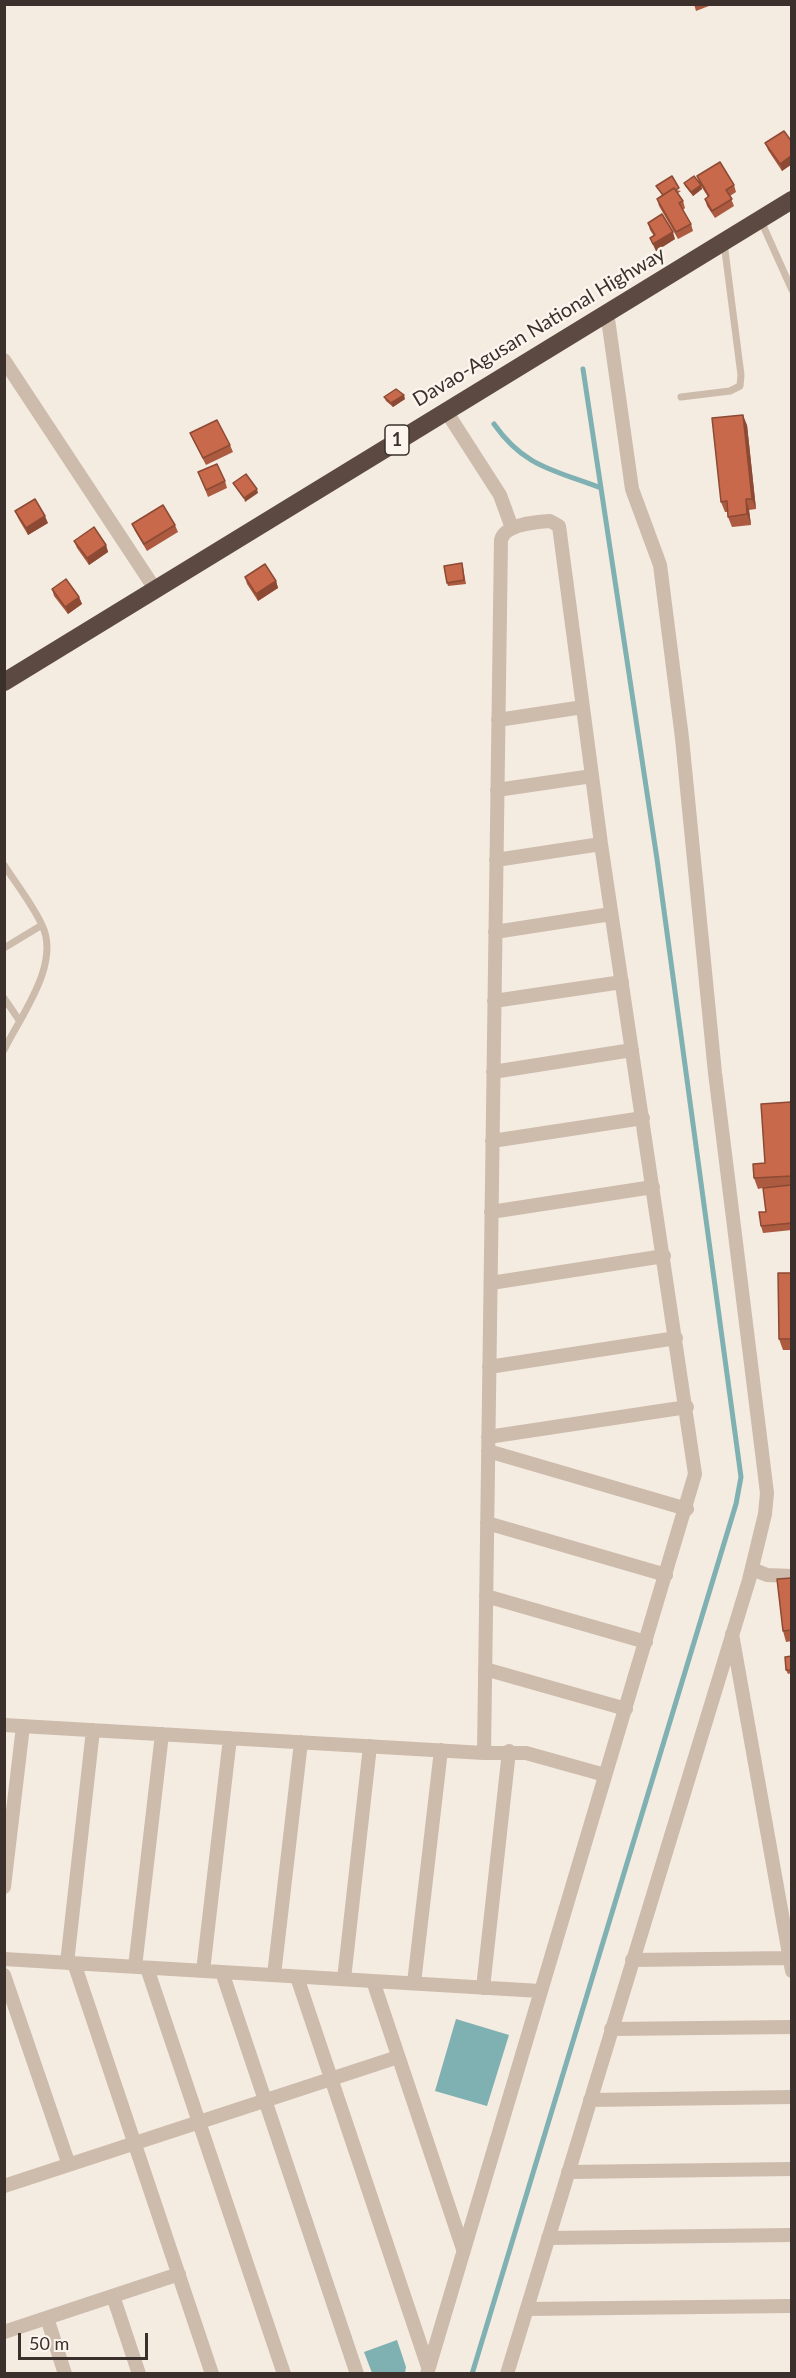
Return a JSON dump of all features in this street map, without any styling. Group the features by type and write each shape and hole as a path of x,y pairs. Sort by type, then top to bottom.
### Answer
{"highway":[{"name":"Davao-Agusan National Highway","path":"4,682 723,241 792,201"}],"street":[{"path":"507,2373 752,1569 765,1514 766,1470 715,1073 682,738 660,565 632,489 607,312"},
{"path":"4,360 155,589"},
{"path":"446,411 500,495 512,528"},
{"path":"428,2370 694,1484 695,1464 687,1407 611,914 558,526 550,521 512,528 503,533 501,540 484,1753"},
{"path":"498,720 583,707"},
{"path":"497,790 592,776"},
{"path":"496,860 601,844"},
{"path":"495,932 611,914"},
{"path":"494,1001 622,982"},
{"path":"493,1072 632,1050"},
{"path":"492,1142 643,1118"},
{"path":"491,1212 653,1186"},
{"path":"491,1283 664,1256"},
{"path":"489,1367 676,1338"},
{"path":"488,1444 687,1407"},
{"path":"488,1444 687,1509"},
{"path":"487,1523 666,1575"},
{"path":"752,1569 768,1575 792,1576"},
{"path":"486,1596 646,1642"},
{"path":"632,1960 790,1965 732,1632"},
{"path":"485,1669 626,1709"},
{"path":"4,1725 484,1753 509,1751 539,1756 605,1775"},
{"path":"4,1887 23,1726"},
{"path":"93,1730 70,1963 135,2143 212,2373"},
{"path":"162,1734 141,1967 199,2122 284,2373"},
{"path":"203,1971 230,1738"},
{"path":"274,1975 301,1742"},
{"path":"344,1979 370,1746"},
{"path":"414,1983 441,1750"},
{"path":"483,1988 509,1751"},
{"path":"4,1959 540,1991"},
{"path":"222,1972 357,2373"},
{"path":"4,1975 69,2165"},
{"path":"297,1977 428,2370"},
{"path":"373,1981 463,2249"},
{"path":"611,2029 792,2027"},
{"path":"4,2186 398,2056"},
{"path":"590,2100 792,2097"},
{"path":"568,2172 792,2169"},
{"path":"548,2238 792,2235"},
{"path":"4,2332 178,2274"},
{"path":"113,2296 139,2373"},
{"path":"527,2309 792,2306"},
{"path":"47,2318 66,2373"}],"lane":[{"path":"760,219 792,290"},
{"path":"681,397 730,391 740,386 741,375 723,241"},
{"path":"4,865 42,925 47,940 45,967 4,1050"},
{"path":"4,948 42,925"},
{"path":"4,998 19,1020"}],"water":[{"path":"456,2019 509,2035 487,2106 435,2091"},
{"path":"397,2340 406,2367 405,2373 372,2373 364,2352"}],"building":[{"path":"784,131 792,142 792,155 780,164 765,143"},
{"path":"720,162 734,185 726,190 732,199 712,211 705,199 709,196 697,176"},
{"path":"672,176 679,188 676,190 674,188 663,195 656,186"},
{"path":"694,176 701,185 691,192 684,183"},
{"path":"674,188 683,201 679,203 691,224 676,232 657,199"},
{"path":"662,214 673,232 653,244 650,238 655,235 648,223"},
{"path":"396,389 404,395 391,403 384,397"},
{"path":"743,415 752,499 746,499 747,514 728,517 727,501 721,502 712,418"},
{"path":"217,420 230,445 203,458 190,433"},
{"path":"217,464 225,481 206,490 198,472"},
{"path":"246,474 257,489 244,498 233,483"},
{"path":"35,499 45,516 26,528 15,511"},
{"path":"163,505 175,525 144,544 132,524"},
{"path":"94,527 106,545 87,558 74,541"},
{"path":"462,563 464,580 447,583 444,566"},
{"path":"265,564 276,581 256,594 245,577"},
{"path":"66,579 79,597 65,607 52,589"},
{"path":"791,1102 792,1176 754,1178 753,1164 765,1163 761,1104"},
{"path":"791,1185 792,1223 761,1226 759,1212 766,1212 763,1188"},
{"path":"778,1273 792,1273 792,1339 779,1339"},
{"path":"792,1578 792,1630 783,1631 777,1579"},
{"path":"792,1656 792,1670 786,1670 785,1657"}],"waterway":[{"path":"472,2374 736,1504 741,1477 657,859 583,369"},
{"path":"494,424 517,450 529,458 554,471 601,488"}]}
